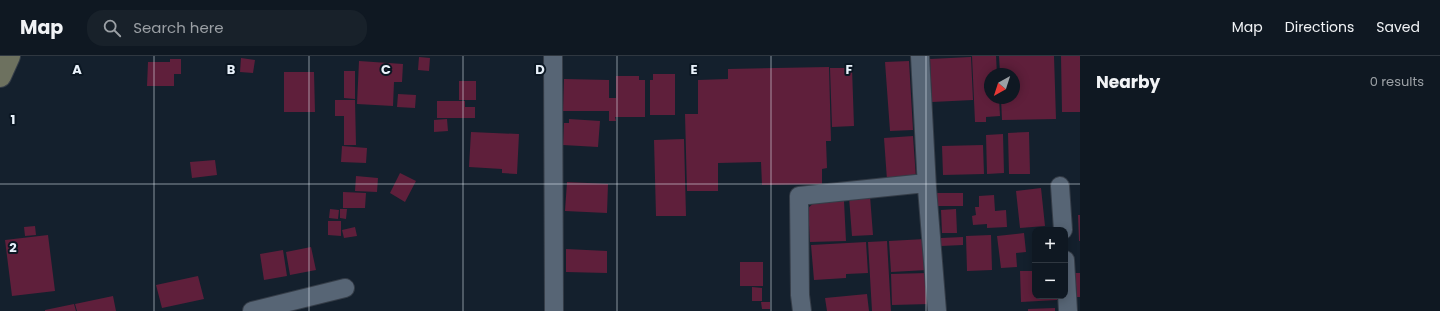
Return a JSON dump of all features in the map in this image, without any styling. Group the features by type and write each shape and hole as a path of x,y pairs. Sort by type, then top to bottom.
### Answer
{"main road":[{"path":"4,68 19,56"}],"street":[{"path":"553,56 554,311"},
{"path":"920,56 926,183 937,311"},
{"path":"802,311 800,295 799,196 926,183"},
{"path":"1060,186 1063,227"},
{"path":"1065,263 1068,311"},
{"path":"252,311 345,288"}],"building":[{"path":"972,56 996,56 997,68 984,68 984,104 999,104 1000,116 986,117 986,122 975,122"},
{"path":"999,56 1054,56 1056,119 1002,120 1001,104 1020,104 1020,68 1000,68"},
{"path":"1061,56 1080,56 1080,112 1062,112"},
{"path":"419,57 430,58 429,71 418,70"},
{"path":"971,57 973,100 932,102 930,59"},
{"path":"241,58 255,60 253,73 240,72"},
{"path":"170,59 181,59 181,74 174,74 174,86 147,86 148,62 170,62"},
{"path":"359,61 403,64 402,82 394,82 393,106 357,104"},
{"path":"909,61 913,130 890,131 885,62"},
{"path":"829,67 831,141 826,141 827,168 822,169 822,184 762,185 761,162 718,163 718,191 687,191 685,114 698,114 698,80 728,79 728,69"},
{"path":"830,68 852,68 854,126 832,127"},
{"path":"344,71 355,71 355,99 344,98"},
{"path":"284,72 314,72 315,112 284,112"},
{"path":"653,74 675,74 675,115 650,115 650,80 653,80"},
{"path":"616,76 639,76 639,80 645,80 645,117 615,117 616,121 609,121 609,111 563,111 564,79 609,80 609,98 616,98"},
{"path":"459,81 476,81 476,100 459,100"},
{"path":"398,94 416,95 415,108 397,107"},
{"path":"335,100 355,100 356,145 344,145 344,116 335,116"},
{"path":"437,101 465,101 465,107 475,107 475,118 437,118"},
{"path":"447,119 448,131 434,132 434,120"},
{"path":"569,119 600,121 598,147 563,145 564,123 569,123"},
{"path":"471,132 519,134 517,174 502,173 502,169 469,167"},
{"path":"1029,132 1030,174 1009,174 1008,133"},
{"path":"1003,134 1004,173 987,174 986,135"},
{"path":"913,136 916,178 887,180 884,138"},
{"path":"684,139 686,216 656,216 654,140"},
{"path":"983,145 984,174 943,175 942,146"},
{"path":"342,146 367,148 366,163 341,162"},
{"path":"215,160 217,175 192,178 190,162"},
{"path":"400,173 416,181 405,202 390,193"},
{"path":"356,176 378,178 377,192 355,191"},
{"path":"567,182 608,184 607,213 565,211"},
{"path":"1041,188 1045,226 1020,228 1016,191"},
{"path":"343,192 366,193 365,208 343,208"},
{"path":"933,193 963,193 963,206 933,206"},
{"path":"994,195 995,211 1006,210 1007,227 987,228 987,224 973,225 972,216 976,215 975,207 979,207 979,196"},
{"path":"870,196 873,235 852,236 849,197"},
{"path":"844,201 846,241 810,242 808,208 815,202"},
{"path":"330,209 339,210 338,219 329,218"},
{"path":"340,209 347,209 346,219 340,218"},
{"path":"956,209 957,233 942,233 941,210"},
{"path":"1078,215 1080,215 1080,241 1079,241"},
{"path":"328,221 341,221 341,236 328,235"},
{"path":"35,226 36,235 25,236 24,227"},
{"path":"355,227 357,236 344,238 342,230"},
{"path":"1024,233 1026,252 1016,253 1017,267 1001,268 997,236"},
{"path":"48,235 55,291 12,296 5,240"},
{"path":"991,235 992,270 967,271 966,236"},
{"path":"963,237 963,245 941,246 941,238"},
{"path":"925,239 927,270 891,272 889,241"},
{"path":"887,241 891,311 872,311 868,242"},
{"path":"866,242 868,273 846,274 846,278 814,280 811,245"},
{"path":"311,247 316,270 290,275 286,252"},
{"path":"566,249 607,251 607,273 566,272"},
{"path":"283,250 287,276 264,280 260,254"},
{"path":"740,262 763,262 763,286 740,286"},
{"path":"1020,271 1032,271 1032,299 1057,299 1057,300 1021,302"},
{"path":"928,273 930,304 892,305 891,274"},
{"path":"1075,273 1080,273 1080,297 1077,297"},
{"path":"198,276 204,299 162,308 156,285"},
{"path":"752,287 762,288 762,301 752,301"},
{"path":"867,294 869,311 827,311 825,298"},
{"path":"113,296 116,311 77,311 75,304"},
{"path":"761,302 770,302 770,309 762,309"},
{"path":"74,304 76,311 45,311 45,310"},
{"path":"1055,308 1055,311 1028,311 1028,309"}]}
